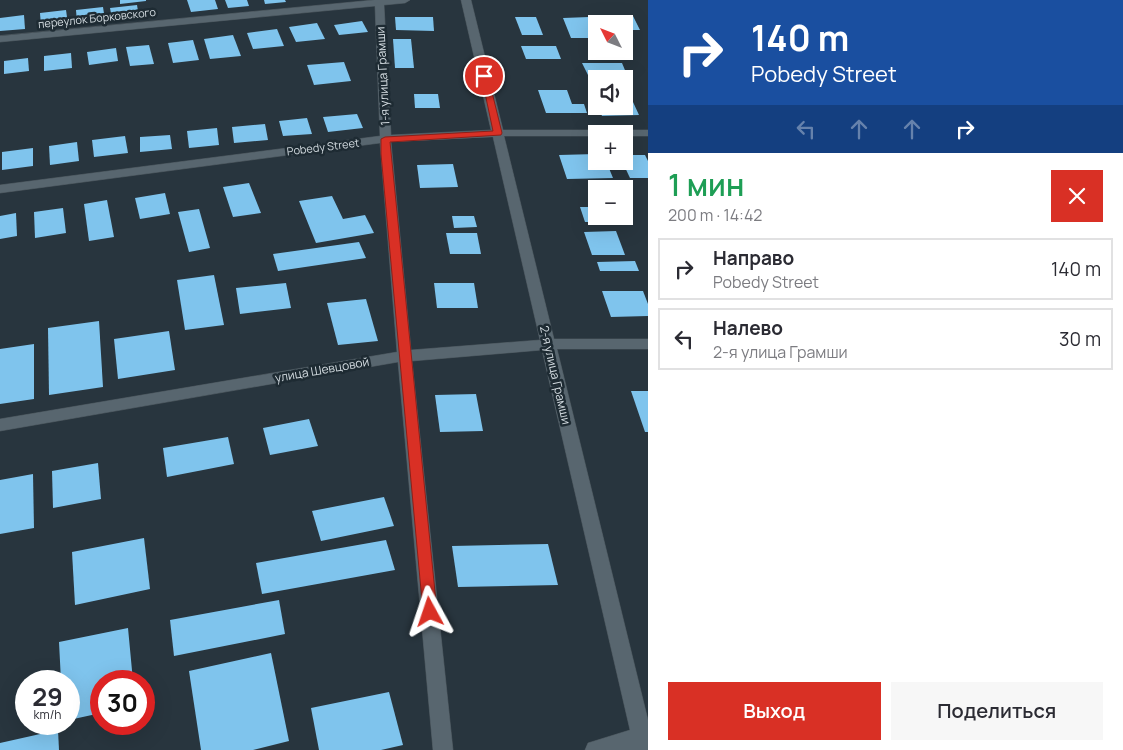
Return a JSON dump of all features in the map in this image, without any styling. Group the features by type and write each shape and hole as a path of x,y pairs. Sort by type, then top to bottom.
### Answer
{"street":[{"name":"переулок Борковского","path":"0,39 405,0"},
{"name":"2-я улица Грамши","path":"466,0 645,741"},
{"name":"1-я улица Грамши","path":"379,1 385,154 443,750"},
{"name":"Pobedy Street","path":"0,189 385,139 498,133 648,133"},
{"name":"улица Шевцовой","path":"0,425 405,356 548,344 648,344"},
{"path":"595,750 645,741"}],"building":[{"path":"120,0 146,0 146,1 120,4"},
{"path":"187,0 215,0 218,9 191,12"},
{"path":"225,0 247,0 249,6 228,8"},
{"path":"264,0 285,0 286,2 265,4"},
{"path":"137,5 139,17 112,19 110,8"},
{"path":"103,7 105,20 77,23 76,10"},
{"path":"66,10 68,24 41,27 40,13"},
{"path":"24,15 25,29 0,31 0,18"},
{"path":"633,16 640,30 633,30"},
{"path":"395,17 433,17 434,31 396,30"},
{"path":"515,17 536,17 543,35 522,35"},
{"path":"588,17 588,38 571,38 563,18"},
{"path":"362,21 368,32 339,35 334,25"},
{"path":"317,23 325,39 296,42 289,27"},
{"path":"277,29 284,46 253,49 247,33"},
{"path":"233,35 241,56 210,59 204,39"},
{"path":"393,39 411,39 414,68 395,68"},
{"path":"193,40 199,60 173,63 168,43"},
{"path":"149,45 154,64 130,66 126,47"},
{"path":"521,46 556,46 561,59 526,59"},
{"path":"116,48 118,61 89,65 87,52"},
{"path":"71,53 72,68 44,71 44,56"},
{"path":"28,58 29,71 4,74 4,61"},
{"path":"344,62 351,81 314,85 307,65"},
{"path":"582,63 622,63 625,70 588,70 588,75"},
{"path":"538,90 567,90 572,104 584,104 587,113 546,113"},
{"path":"414,94 438,94 440,108 415,108"},
{"path":"633,102 639,115 602,116 633,115"},
{"path":"357,114 363,128 328,132 323,117"},
{"path":"307,118 312,134 283,136 279,121"},
{"path":"265,124 268,140 234,143 232,127"},
{"path":"217,128 219,145 189,148 187,131"},
{"path":"170,135 172,149 140,152 140,137"},
{"path":"125,136 128,153 94,157 92,140"},
{"path":"77,142 79,161 50,165 49,146"},
{"path":"33,148 33,166 2,170 2,152"},
{"path":"588,154 588,170 610,170 613,178 567,179 559,155"},
{"path":"633,155 645,155 648,161 648,178 630,178 626,170 633,170"},
{"path":"453,164 458,187 420,188 417,165"},
{"path":"249,183 261,213 233,217 223,187"},
{"path":"165,193 170,214 140,219 135,198"},
{"path":"332,196 343,219 365,215 374,233 316,243 299,201"},
{"path":"107,200 114,237 89,241 84,204"},
{"path":"580,207 588,207 588,222 585,222"},
{"path":"63,208 66,233 35,238 34,212"},
{"path":"199,209 210,248 189,252 178,212"},
{"path":"16,213 17,236 0,239 0,216"},
{"path":"452,216 474,216 477,227 454,228"},
{"path":"616,231 625,255 592,255 584,232"},
{"path":"446,233 477,233 481,254 450,254"},
{"path":"359,242 366,258 278,271 273,254"},
{"path":"635,261 639,271 600,271 597,262"},
{"path":"214,275 224,325 185,330 177,280"},
{"path":"286,283 291,308 240,314 236,288"},
{"path":"434,283 474,283 478,308 437,308"},
{"path":"602,291 643,291 648,304 648,316 611,317"},
{"path":"366,299 378,341 338,345 327,303"},
{"path":"99,321 103,387 49,395 48,328"},
{"path":"169,331 175,370 118,379 114,339"},
{"path":"34,344 34,399 0,404 0,349"},
{"path":"631,391 648,391 648,432 645,432"},
{"path":"476,394 483,431 440,432 435,395"},
{"path":"309,419 318,446 270,455 263,428"},
{"path":"228,437 234,464 167,477 163,448"},
{"path":"98,463 101,499 53,508 52,471"},
{"path":"33,474 34,528 0,534 0,480"},
{"path":"384,497 394,526 321,541 312,511"},
{"path":"144,538 150,589 75,605 72,552"},
{"path":"386,540 395,570 262,594 256,563"},
{"path":"548,544 558,585 458,587 452,546"},
{"path":"279,600 285,634 174,656 170,620"},
{"path":"128,628 132,670 90,670 90,715 80,718 80,670 60,670 59,642"},
{"path":"271,653 289,741 253,750 201,750 189,671"},
{"path":"389,692 403,745 381,750 319,750 311,708"},
{"path":"36,735 58,735 59,750 0,750 0,743"}],"route":[{"path":"430,612 385,139 498,133 484,76"}]}
